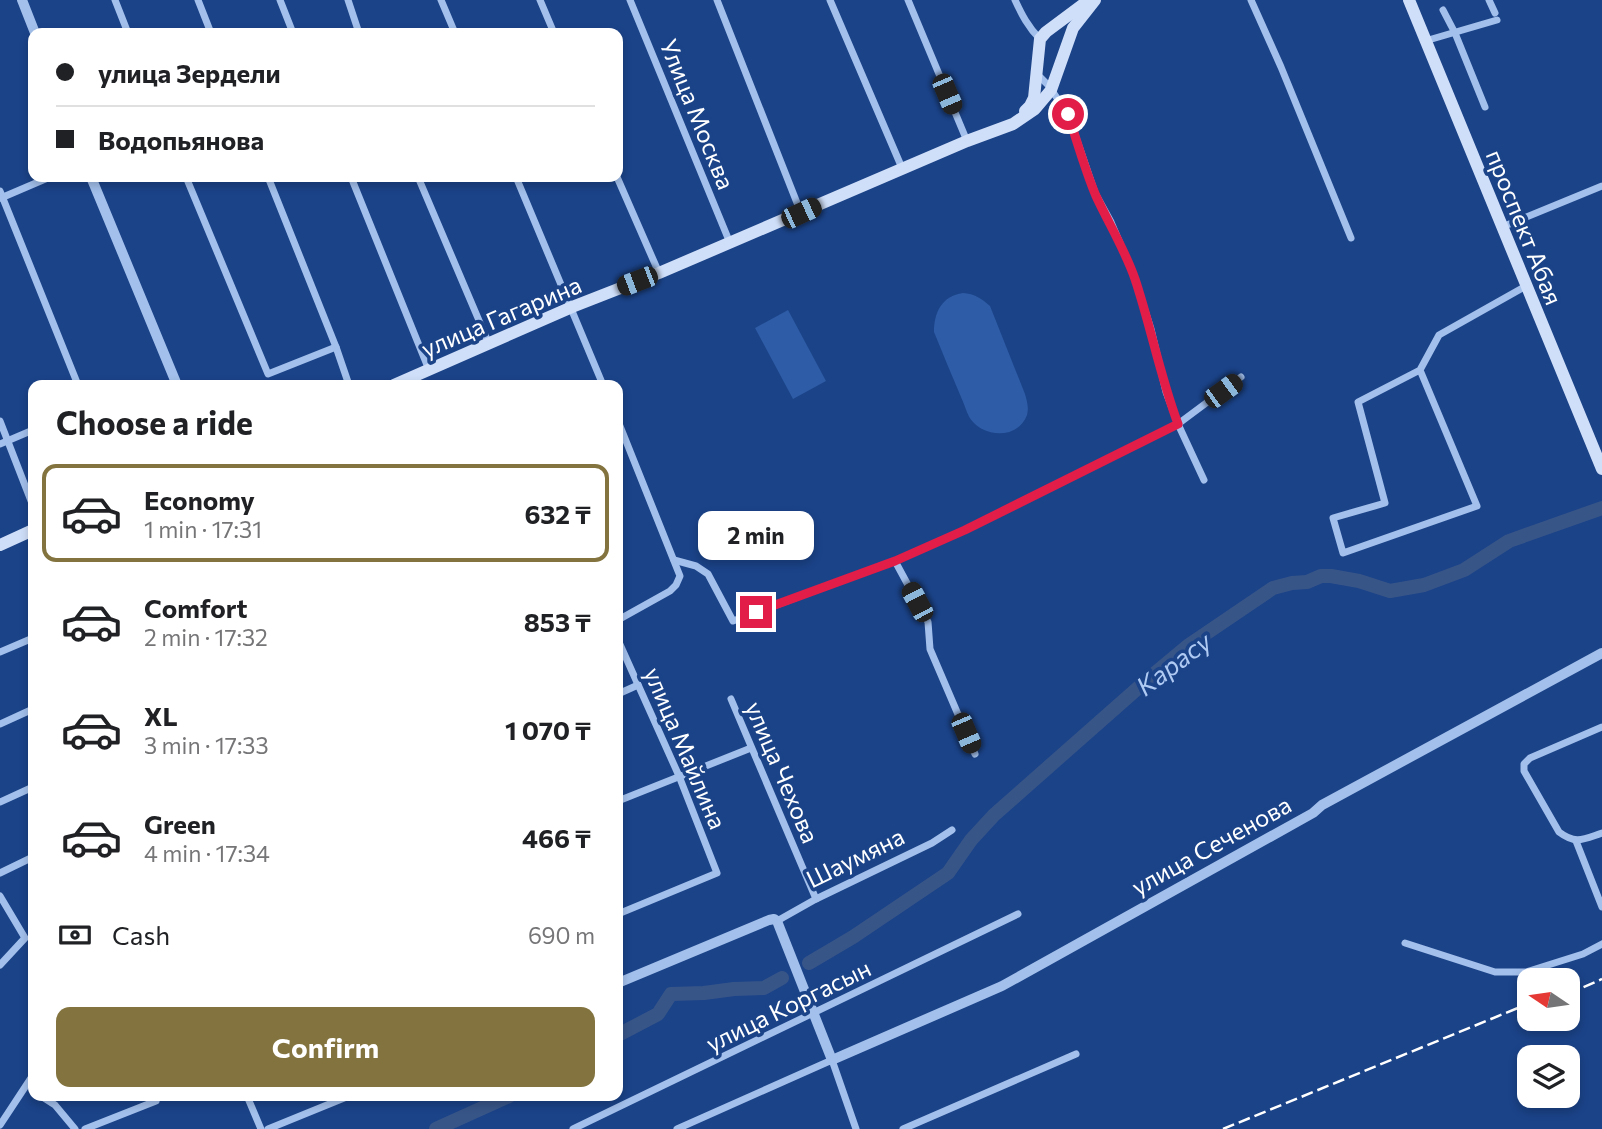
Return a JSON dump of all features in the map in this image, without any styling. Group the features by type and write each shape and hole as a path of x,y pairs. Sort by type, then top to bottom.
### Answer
{"main road":[{"name":"улица Гагарина","path":"406,380 572,307 1013,124 1035,109 1051,90 1060,64 1068,23 1088,0"},
{"name":"улица Гагарина","path":"1040,39 1046,32 1068,23 1094,0"},
{"name":"проспект Абая","path":"1409,0 1602,469"},
{"path":"1013,124 1034,98 1040,39"},
{"path":"1038,56 1049,63 1060,64"},
{"path":"0,545 28,532"}],"street":[{"path":"22,0 33,28"},
{"path":"115,0 126,28"},
{"path":"198,0 209,28"},
{"path":"280,0 291,28"},
{"path":"348,0 357,28"},
{"path":"441,0 453,28"},
{"path":"540,0 552,28"},
{"name":"Улица Москва","path":"630,0 730,243"},
{"path":"717,0 801,213"},
{"path":"830,0 902,168"},
{"path":"908,0 967,141"},
{"path":"1015,0 1024,21 1040,39"},
{"path":"1251,0 1351,238"},
{"path":"1425,41 1496,17 1489,0"},
{"path":"1443,9 1485,107"},
{"path":"1037,74 1068,114 1095,193 1134,275 1151,329 1166,392 1204,480"},
{"path":"37,182 1,196 76,380"},
{"path":"93,182 175,380"},
{"path":"188,182 268,374 336,347"},
{"path":"270,182 347,380"},
{"path":"353,182 429,370"},
{"path":"420,182 489,344"},
{"path":"518,182 601,380"},
{"path":"619,182 659,273"},
{"path":"1502,227 1602,186"},
{"path":"1420,370 1477,506 1343,553 1332,518 1385,503 1358,402 1420,370 1439,335 1526,286"},
{"path":"674,560 696,566 708,574 733,621 895,561 965,530 1178,424 1241,377"},
{"path":"0,421 4,442 28,495"},
{"path":"4,442 28,432"},
{"path":"623,433 680,576 670,591 623,617"},
{"path":"895,561 928,622 930,649 975,754"},
{"path":"0,652 28,640"},
{"name":"улица Майлина","path":"623,651 679,776 717,873 623,912"},
{"name":"улица Сеченова","path":"677,1129 1002,986 1313,813 1322,805 1602,653"},
{"path":"623,692 638,685"},
{"name":"улица Чехова","path":"731,699 816,899"},
{"path":"0,724 28,711"},
{"path":"1602,727 1530,758 1524,764 1524,771 1559,832 1567,839 1576,841 1602,834"},
{"path":"623,799 751,748"},
{"path":"0,802 28,789"},
{"name":"Шаумяна","path":"623,982 773,920 932,843 952,830"},
{"path":"1576,841 1602,907"},
{"path":"0,873 28,859"},
{"path":"0,896 25,938 0,965"},
{"name":"улица Коргасын","path":"573,1129 1018,914"},
{"path":"773,920 814,1014 856,1129"},
{"path":"1405,943 1495,972 1525,972 1583,954 1602,944"},
{"path":"903,1129 1076,1054"},
{"path":"0,1125 28,1090"},
{"path":"49,1101 75,1129"},
{"path":"85,1129 156,1101"},
{"path":"249,1101 261,1129"},
{"path":"268,1129 337,1101"}],"shaded area":[{"path":"963,293 978,297 990,306 1025,394 1027,415 1023,423 1010,432 986,431 971,420 934,332 941,306 950,298"},
{"path":"788,310 826,381 793,399 755,328"}],"waterway":[{"name":"Карасу","path":"809,963 948,873 971,840 994,815 1147,680 1189,645 1273,588 1307,582 1321,576 1359,581 1390,591 1424,585 1464,570 1509,541 1602,508"},
{"name":"Карасу","path":"623,1032 658,1014 671,994 764,988 782,978"},
{"name":"Карасу","path":"436,1129 498,1101"}],"railway":[{"path":"1580,989 1602,979"},
{"path":"1223,1129 1517,1008"}],"route":[{"path":"756,612 895,561 965,530 1178,424 1166,392 1151,329 1134,275 1095,193 1068,114"}]}
